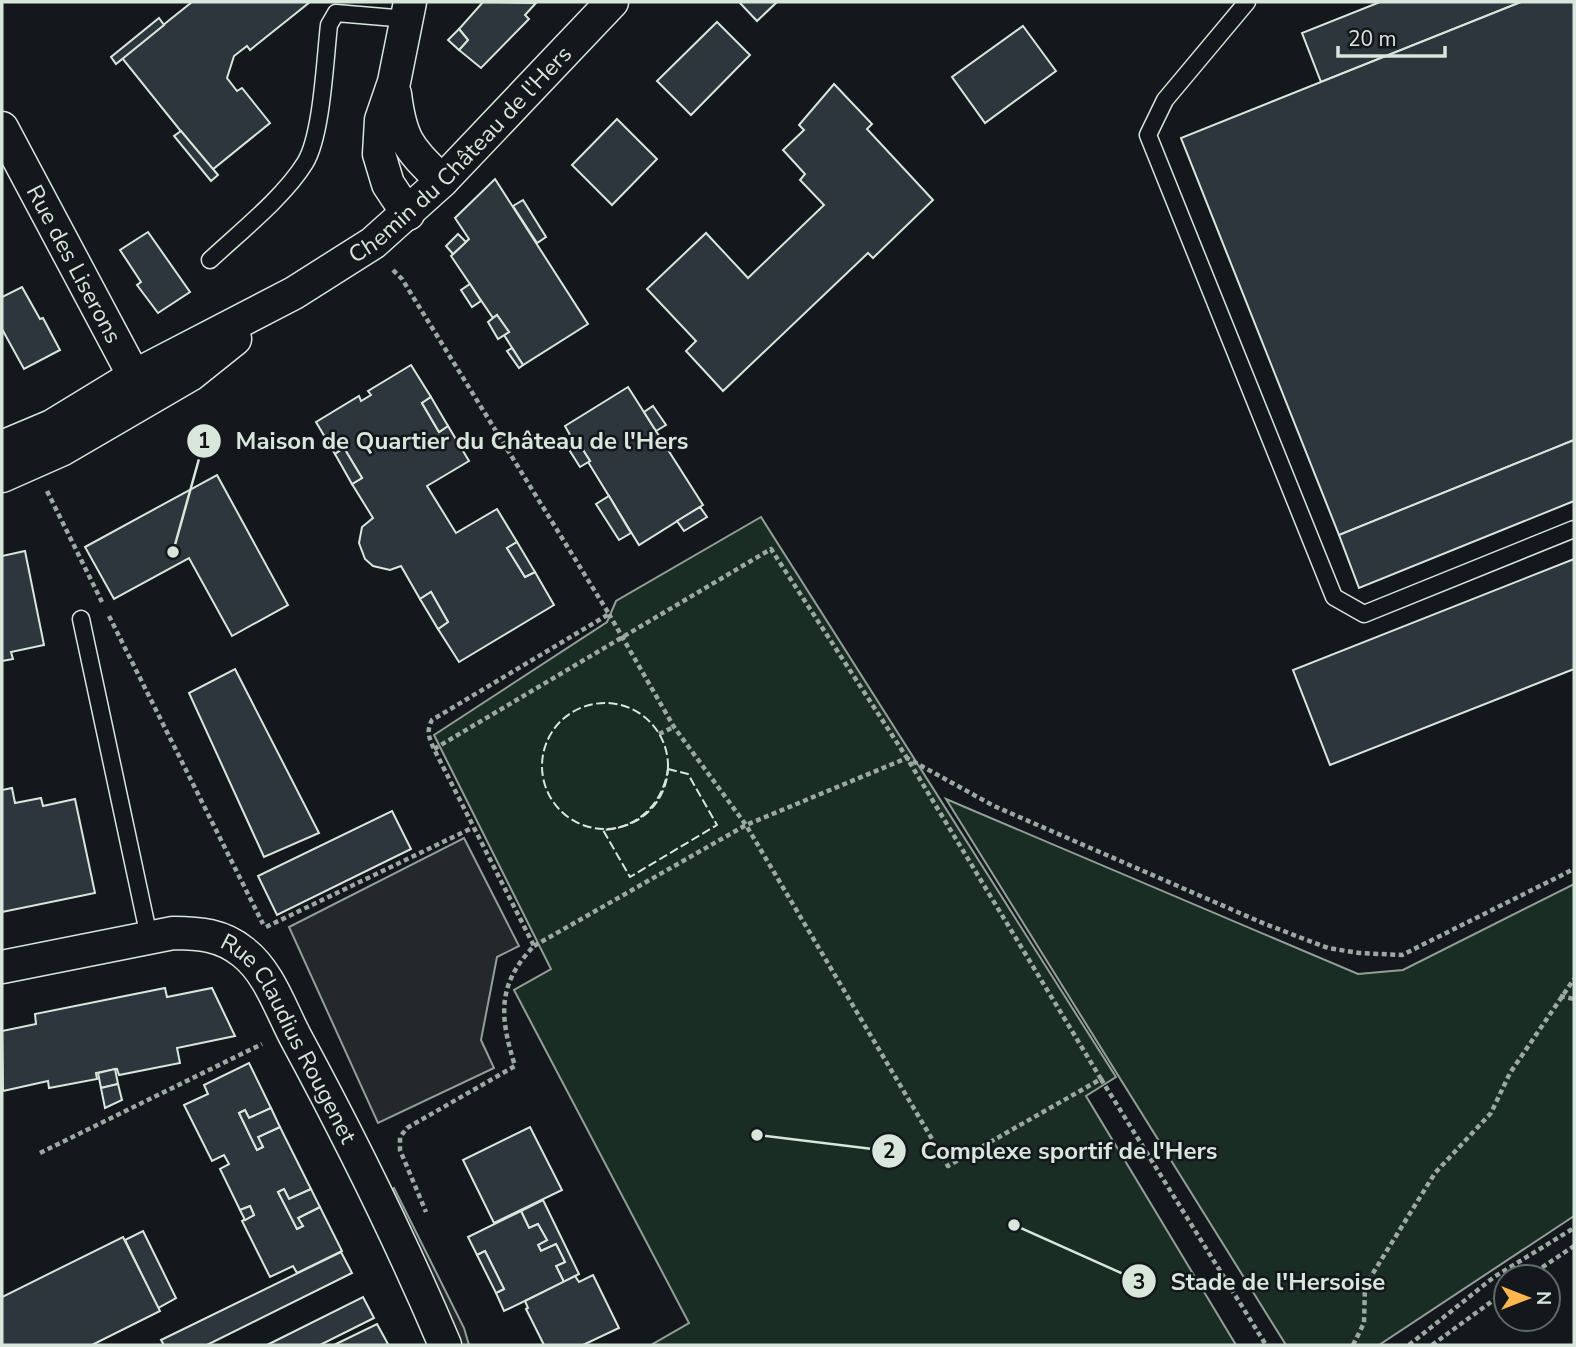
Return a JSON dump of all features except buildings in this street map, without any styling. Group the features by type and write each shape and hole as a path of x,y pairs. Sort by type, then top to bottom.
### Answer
{"street":[{"name":"Chemin du Château de l'Hers","path":"2,476 63,449 139,389 373,243 442,181 612,2"},
{"path":"408,10 394,82 381,120 379,154 388,184 408,214"},
{"path":"394,82 399,125 405,139 417,156 442,181"},
{"name":"Rue des Liserons","path":"2,128 139,389"},
{"name":"Chemin du Château de l'Hers","path":"2,447 139,389"},
{"name":"Rue Claudius Rougenet","path":"2,967 173,933 201,933 226,940 245,953 262,972 292,1029 425,1297 445,1345"}],"lane":[{"path":"1247,2 1165,100 1148,135 1334,597 1364,614 1574,529"},
{"path":"210,260 287,187 306,162 315,139 332,8 408,10"},
{"path":"81,619 149,937"}],"path":[{"path":"393,270 402,279 609,614 674,727 746,825 948,1166 1101,1079"},
{"path":"45,486 270,937"},
{"path":"433,749 771,549 907,758 1266,1345"},
{"path":"534,946 433,749 428,737 428,727 432,720 609,614"},
{"path":"659,734 674,727"},
{"path":"427,1214 400,1150 400,1137 407,1128 515,1066 506,1038 504,998 517,964 534,946 746,825 907,758"},
{"path":"907,758 994,806 1265,924 1328,948 1402,955 1574,869"},
{"path":"265,928 472,828"},
{"path":"1353,1345 1364,1323 1365,1286 1435,1173 1490,1113 1510,1073 1574,979"},
{"path":"1560,996 1574,999"},
{"path":"40,1153 292,1029"},
{"path":"1409,1345 1494,1277 1574,1228"},
{"path":"1549,1263 1574,1247"},
{"path":"1432,1345 1492,1301"}],"green space":[{"path":"761,517 1116,1077 1086,1096 1236,1345 651,1345 689,1323 514,990 551,969 434,735 607,622 616,601"},
{"path":"946,799 1358,974 1403,970 1574,884 1574,1216 1503,1263 1492,1263 1492,1270 1379,1345 1286,1345"}],"shaded area":[{"path":"464,838 519,946 497,957 481,1040 494,1068 378,1123 289,927"},
{"path":"394,1188 464,1328 469,1345 458,1345 386,1194"}],"fence":[{"path":"605,703 629,708 649,722 663,742 668,766 663,790 649,810 629,824 605,829 581,824 561,810 547,790 542,766 547,742 561,722 581,708 605,703"},
{"path":"668,769 688,774 717,825 630,877 603,830 628,824 647,812 661,793 668,769"}],"place":[{"name":"Maison de Quartier du Château de l'Hers","path":"173,552"},
{"name":"Complexe sportif de l'Hers","path":"757,1135"},
{"name":"Stade de l'Hersoise","path":"1014,1225"}]}
